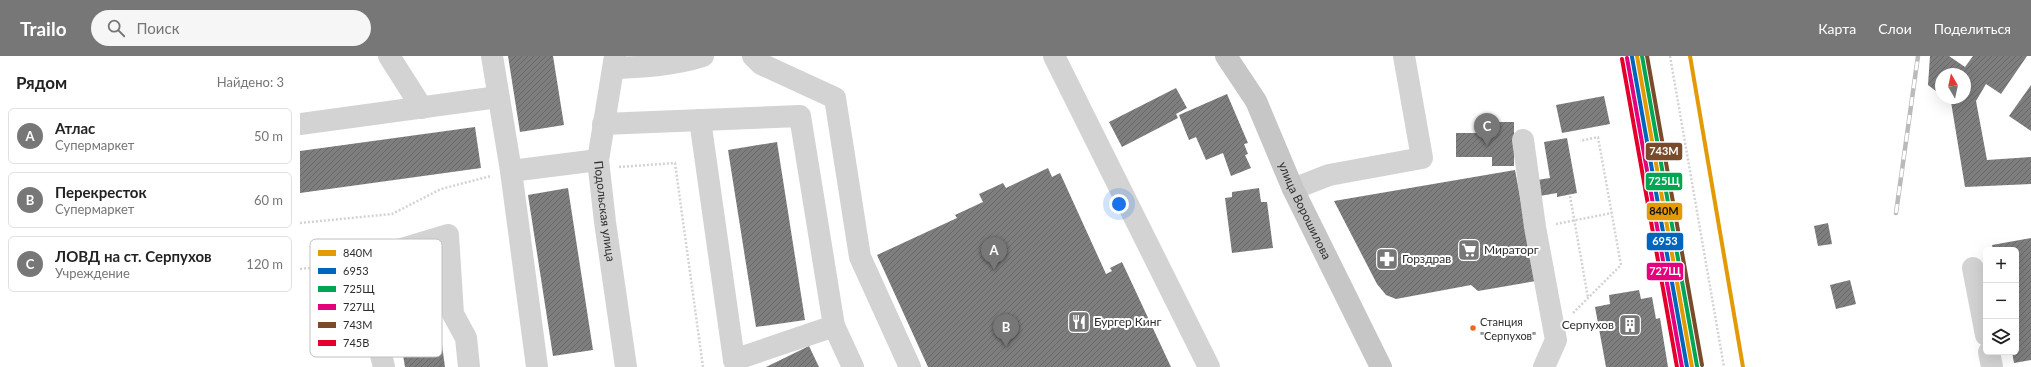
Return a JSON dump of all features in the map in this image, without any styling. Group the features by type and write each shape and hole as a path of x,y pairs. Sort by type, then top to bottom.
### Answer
{"main road":[{"name":"улица Ворошилова","path":"1226,56 1256,101 1294,189 1380,367"}],"street":[{"path":"389,56 422,108"},
{"path":"492,56 511,171 537,367"},
{"path":"614,62 643,67 690,60 703,56"},
{"path":"753,56 761,64 835,98 860,257 910,367"},
{"path":"1054,56 1209,367"},
{"path":"1294,189 1329,175 1422,158 1404,56"},
{"name":"Подольская улица","path":"614,62 603,124 598,164 626,367"},
{"path":"300,124 498,97"},
{"path":"603,124 800,116 834,326 853,367"},
{"path":"700,120 736,363 834,326"},
{"path":"1524,140 1536,227 1556,340 1544,367"},
{"path":"511,171 598,164"},
{"path":"435,239 448,235 453,314 466,338 469,367"},
{"path":"1974,268 1983,319"},
{"path":"1990,355 1992,367"},
{"path":"382,357 384,367"}],"path":[{"path":"1670,56 1724,367"},
{"path":"1573,313 1621,265 1598,137 1580,141"},
{"path":"598,164 675,163 703,367"},
{"path":"300,223 392,214 441,188 511,171"},
{"path":"1570,196 1588,298"},
{"path":"1536,227 1612,214"},
{"path":"300,269 310,268"}],"building":[{"path":"508,56 553,56 564,125 520,132"},
{"path":"1930,56 1949,56 1965,67 1973,56 2027,56 2001,94 1986,84 1976,101 1987,160 2031,157 2031,184 1965,187 1951,104 1971,104 1971,68 1935,68 1935,90 1928,85"},
{"path":"2031,85 2031,131 2009,116"},
{"path":"1176,88 1187,108 1176,114 1178,118 1122,147 1109,122"},
{"path":"1227,94 1248,143 1244,144 1248,154 1245,155 1251,168 1231,176 1223,153 1206,160 1196,137 1189,140 1179,115"},
{"path":"1604,96 1610,124 1562,133 1556,105"},
{"path":"1490,122 1514,122 1514,166 1492,166 1492,157 1456,157 1456,133 1490,133"},
{"path":"475,127 481,168 300,193 300,151"},
{"path":"1567,138 1577,193 1557,197 1557,193 1540,196 1537,180 1550,178 1544,142"},
{"path":"777,142 805,320 756,327 728,150"},
{"path":"1048,168 1052,177 1060,173 1106,274 1112,271 1110,268 1122,262 1171,367 928,367 877,255 957,218 955,215 983,202 979,194 1003,183 1006,188"},
{"path":"1515,170 1536,281 1478,291 1471,285 1396,299 1386,295 1377,284 1334,201"},
{"path":"568,188 593,350 553,356 528,195"},
{"path":"1259,188 1261,202 1267,202 1273,248 1232,253 1225,198 1232,197 1232,192"},
{"path":"1828,223 1832,244 1818,246 1814,226"},
{"path":"2031,238 2031,360 2014,363 2013,355 2019,355 2019,247 1992,247 1992,245"},
{"path":"1850,280 1856,304 1836,309 1830,285"},
{"name":"Серпухов","path":"1639,290 1641,299 1652,297 1656,319 1660,318 1668,367 1606,367 1595,307 1610,304 1609,295"},
{"path":"442,345 445,367 405,367 403,357 442,357"},
{"path":"809,346 819,367 766,367"}],"railway":[{"path":"1896,213 1918,56"}],"transit line":[{"name":"840М","path":"1637,56 1692,367"},
{"name":"725Щ","path":"1642,56 1697,366"},
{"name":"743М","path":"1647,56 1702,365"},
{"name":"840М","path":"1690,56 1743,367"},
{"name":"6953","path":"1632,57 1687,367"},
{"name":"727Щ","path":"1627,58 1682,367"},
{"name":"745В","path":"1622,59 1677,367"}],"place":[{"name":"ЛОВД на ст. Серпухов","path":"1487,146"},
{"name":"Мираторг","path":"1469,250"},
{"name":"Горздрав","path":"1387,259"},
{"name":"Атлас","path":"994,270"},
{"name":"Бургер Кинг","path":"1079,322"},
{"name":"Серпухов","path":"1630,325"},
{"name":"Станция \"Серпухов\"","path":"1473,328"},
{"name":"Перекресток","path":"1006,347"}]}
